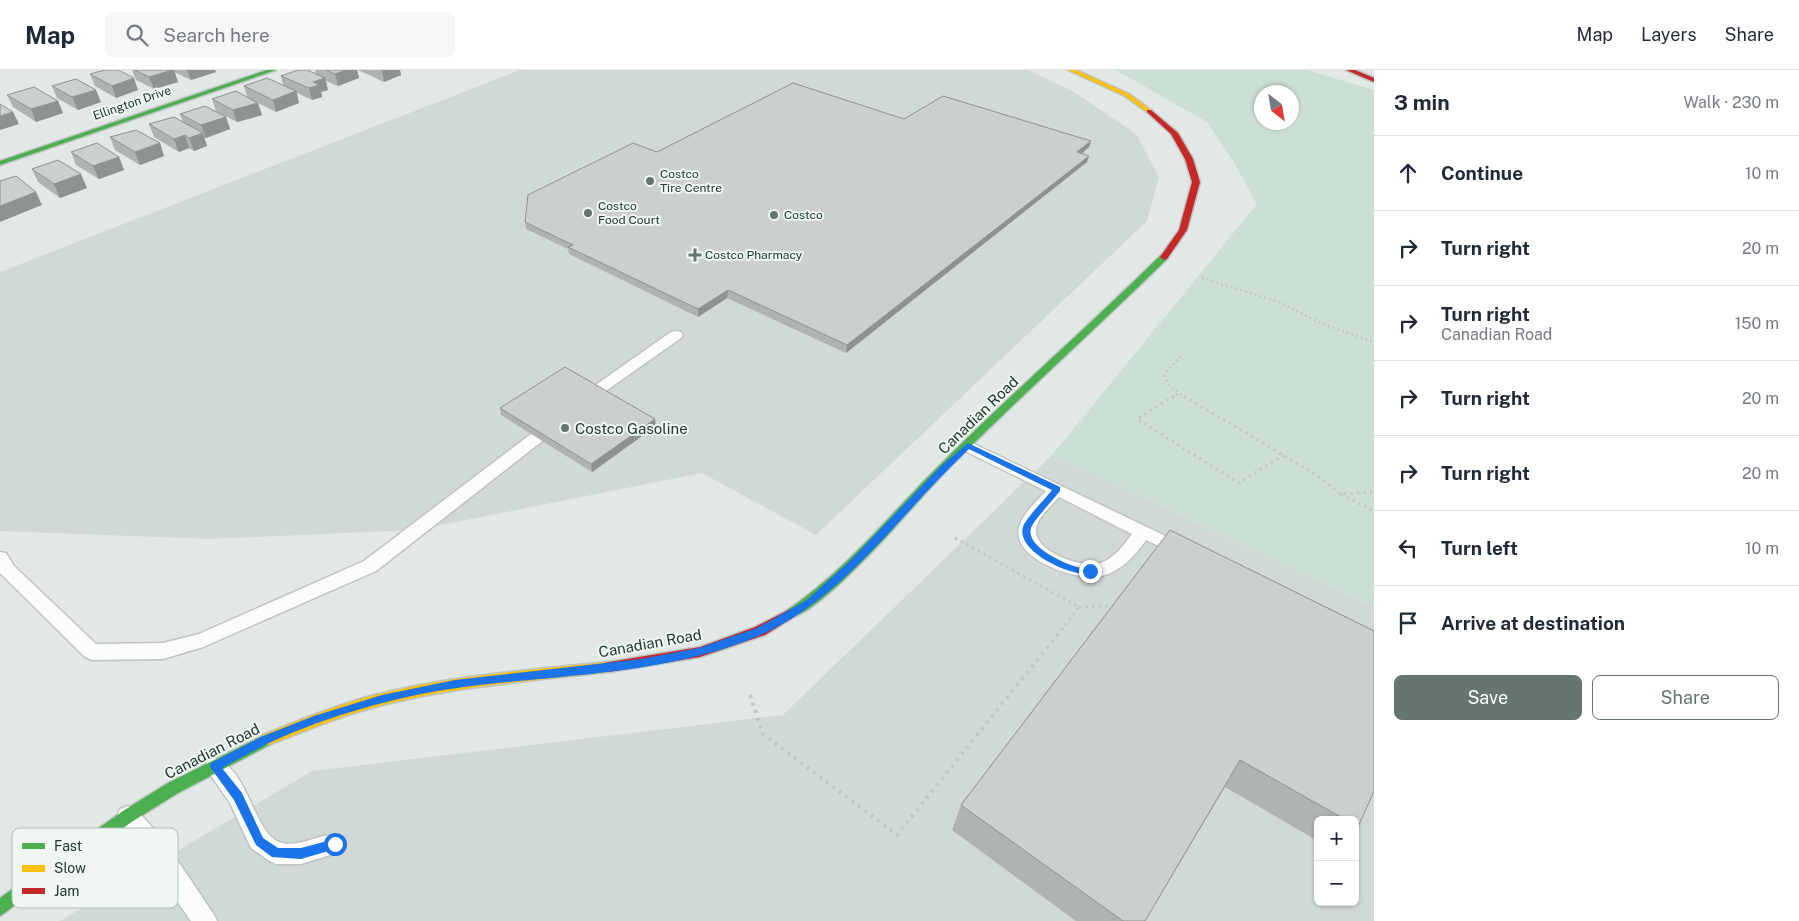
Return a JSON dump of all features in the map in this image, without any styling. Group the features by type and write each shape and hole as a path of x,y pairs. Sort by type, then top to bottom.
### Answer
{"street":[{"name":"Ellington Drive","path":"0,163 273,70"},
{"name":"Canadian Road","path":"111,828 173,788 267,739 314,721 382,700 455,684 660,659 700,652 760,631 810,602 853,563 944,467 1166,255 1184,230 1196,182 1189,159 1174,133 1144,106 1127,95 1071,70"},
{"path":"1349,70 1374,80"},
{"name":"Canadian Road","path":"0,908 12,899"}],"lane":[{"path":"595,392 676,335"},
{"path":"0,558 8,571 92,652 163,651 204,640 370,566 536,438"},
{"path":"968,446 1196,558"},
{"path":"1057,489 1027,527 1027,539 1034,549 1061,564 1080,571 1101,570 1125,556 1142,532"},
{"path":"215,767 238,796 260,841 276,853 301,853 335,844"},
{"path":"128,816 138,828"},
{"path":"178,881 206,921"}],"path":[{"path":"1202,278 1280,302 1325,325 1374,342"},
{"path":"1181,356 1165,373 1165,380 1172,389 1318,476 1340,494 1374,512"},
{"path":"1179,393 1136,419 1239,483 1283,455"},
{"path":"1340,494 1374,492"},
{"path":"956,538 1079,607 1120,606"},
{"path":"750,695 763,734 897,835 1079,607"}],"shaded area":[{"path":"520,70 1028,70 1074,92 1136,134 1159,177 1147,221 816,535 702,473 416,530 211,539 0,531 0,272"},
{"path":"1053,454 1374,607 1374,921 60,921 82,908 178,908 178,851 312,771 783,715"}],"green space":[{"path":"1116,70 1307,70 1374,90 1374,607 1053,454 1257,204 1233,161 1207,122"}],"building":[{"path":"105,70 118,70 134,78 112,86 90,74"},
{"path":"135,70 172,70 149,77"},
{"path":"298,70 307,70 325,78 313,82 319,85 309,88 281,76"},
{"path":"326,70 346,70 335,74"},
{"path":"267,78 296,91 273,100 244,86"},
{"path":"76,79 96,90 72,97 52,86"},
{"name":"Costco","path":"793,83 904,119 943,96 1091,141 1077,152 1089,156 847,345 728,290 698,309 568,247 573,245 525,222 528,195 633,143 657,152"},
{"path":"34,87 58,101 31,109 7,95"},
{"path":"236,91 258,103 233,110 212,99"},
{"path":"0,104 13,112 0,116"},
{"path":"205,106 226,117 201,125 180,114"},
{"path":"174,117 203,133 189,138 185,135 174,139 149,124"},
{"path":"136,130 160,143 135,152 110,137"},
{"path":"97,143 119,157 93,166 71,152"},
{"path":"58,160 81,174 54,184 32,169"},
{"path":"16,176 36,192 0,206 0,181"},
{"path":"565,367 655,419 591,464 500,408"},
{"path":"1170,530 1374,631 1374,791 1359,825 1359,816 1339,816 1240,760 1145,921 1123,921 961,805"}],"traffic: fast":[{"path":"0,163 273,70"},
{"path":"790,614 833,583 853,564 945,466 1164,257"},
{"path":"111,828 173,788 268,739"},
{"path":"0,908 12,899"}],"traffic: slow":[{"path":"1071,70 1127,95 1149,111"},
{"path":"268,739 354,707 411,693 496,679 609,667"}],"traffic: jam":[{"path":"1349,70 1374,80"},
{"path":"1149,111 1174,133 1189,159 1196,182 1183,230 1164,257"},
{"path":"609,667 700,652 760,631 790,614"}],"place":[{"name":"Costco Tire Centre","path":"650,181"},
{"name":"Costco Food Court","path":"588,213"},
{"name":"Costco","path":"774,215"},
{"name":"Costco Pharmacy","path":"695,255"},
{"name":"Costco Gasoline","path":"565,428"}],"route":[{"path":"335,844 301,853 276,853 260,841 238,796 215,767 267,739 314,721 382,700 455,684 641,663 700,652 760,631 810,602 853,563 944,467 968,446 1057,489 1027,527 1027,539 1034,549 1061,564 1080,571 1090,571"}]}
